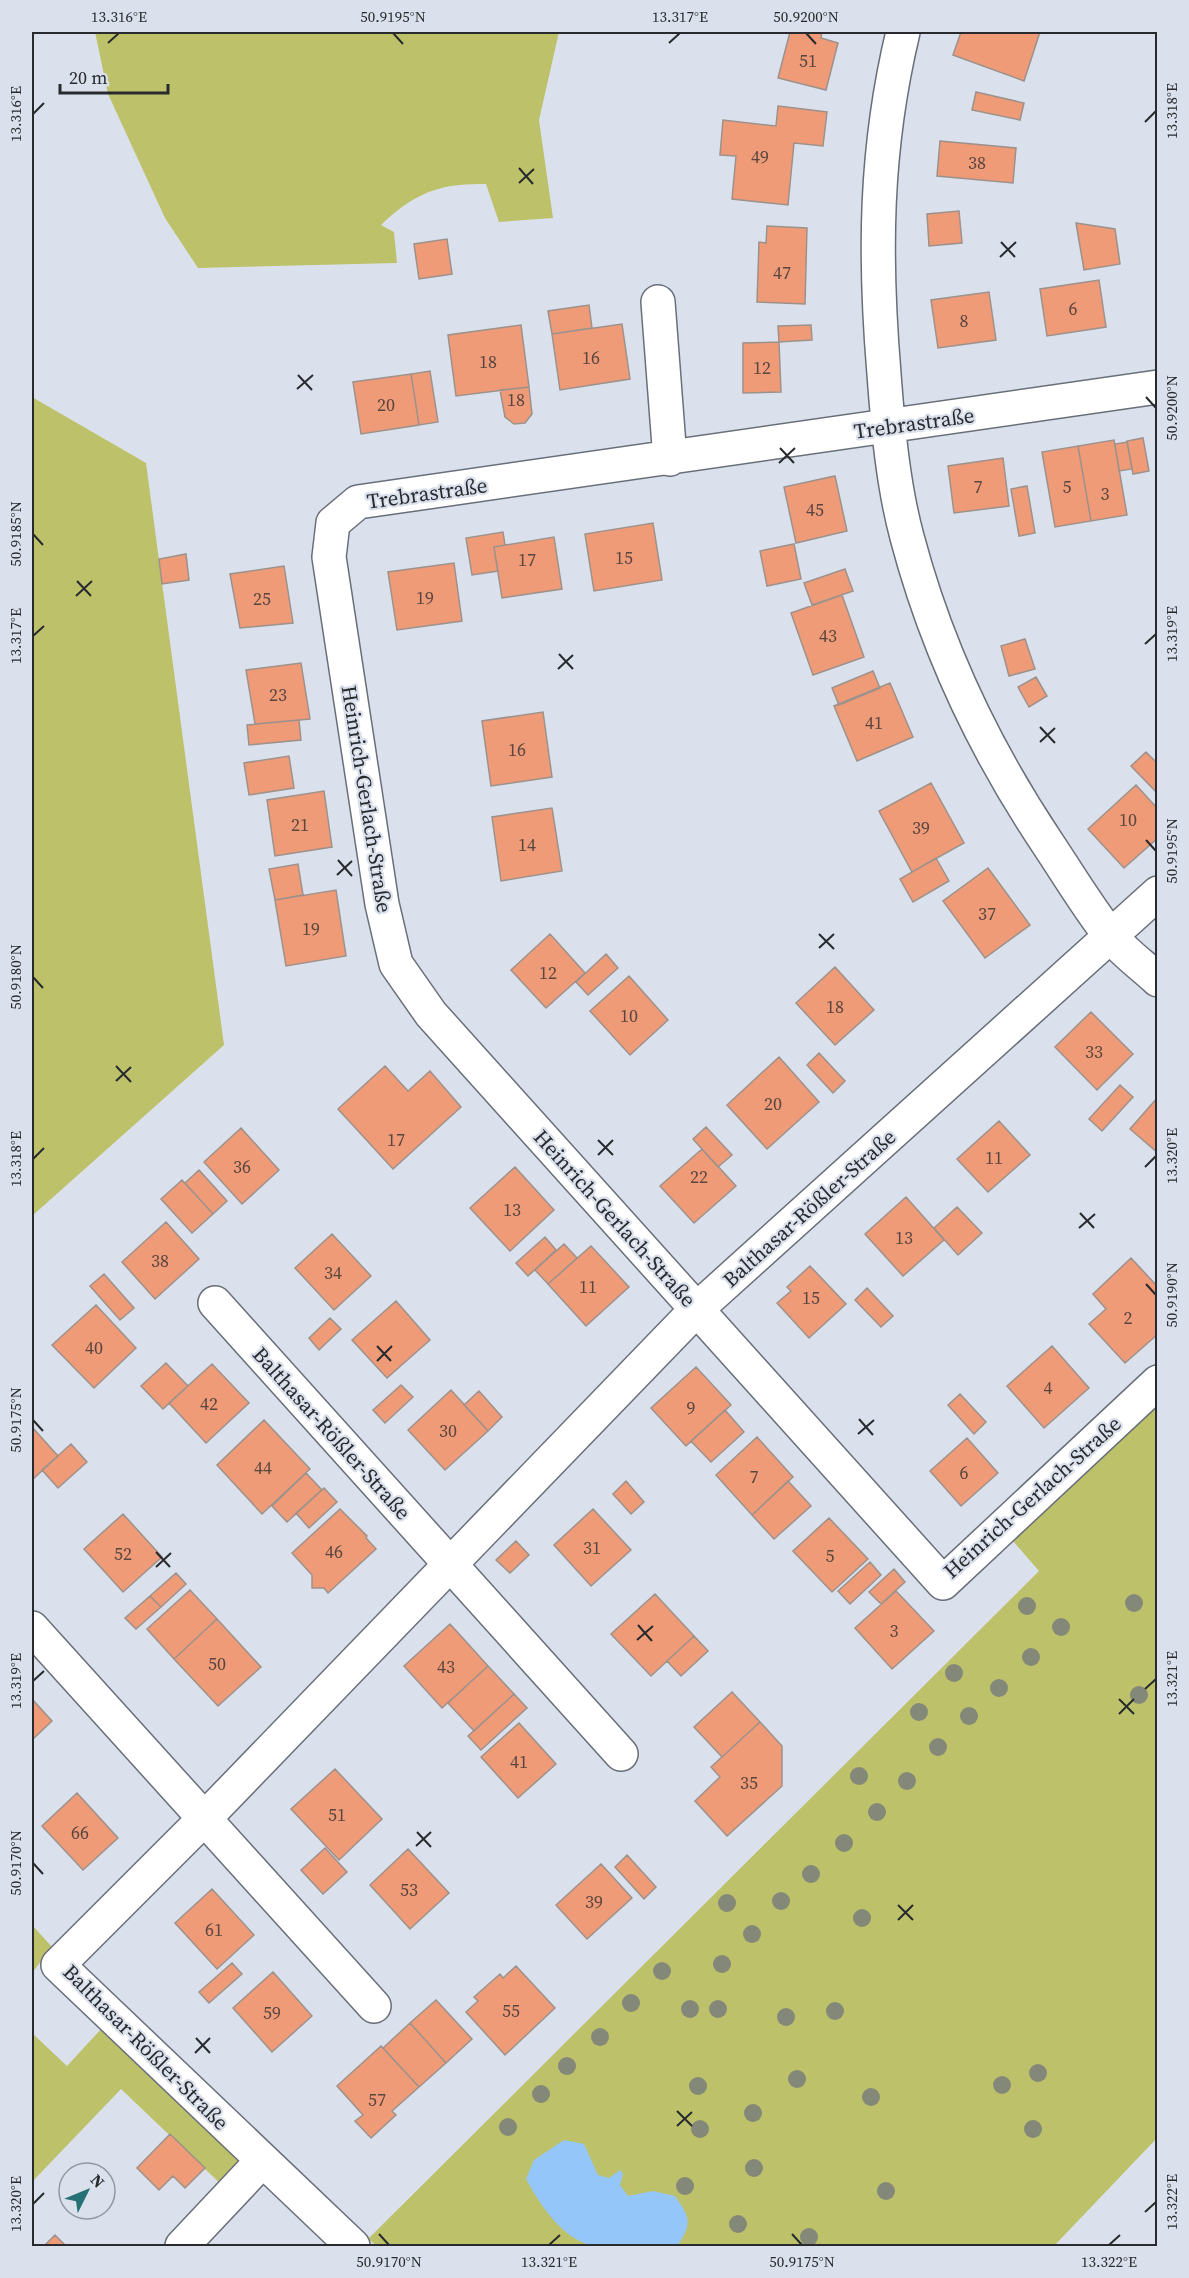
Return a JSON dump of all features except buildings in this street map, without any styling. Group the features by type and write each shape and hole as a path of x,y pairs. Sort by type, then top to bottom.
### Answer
{"street":[{"path":"903,32 890,84 879,175 876,248 888,427 907,536 945,650 977,727 1025,810 1110,936 1158,980"},
{"path":"658,302 670,459"},
{"name":"Trebrastraße","path":"333,523 358,502 670,459 1158,387"},
{"name":"Heinrich-Gerlach-Straße","path":"333,523 329,557 382,904 396,964 431,1014 943,1583 1158,1383"},
{"name":"Balthasar-Rößler-Straße","path":"353,2247 58,1965 205,1818 697,1309 1158,893"},
{"name":"Balthasar-Rößler-Straße","path":"215,1303 621,1754"},
{"path":"32,1628 374,2007"},
{"path":"182,2247 262,2161"}],"green space":[{"path":"95,32 559,32 539,120 553,218 499,222 486,184 455,185 417,198 381,225 394,232 397,263 198,268 165,218 108,94"},
{"path":"32,397 146,463 224,1045 32,1216"},
{"path":"1157,1398 1157,2138 1054,2246 377,2246 368,2239 1039,1571 1006,1533"},
{"path":"32,1925 52,1947 32,1973"},
{"path":"103,2027 248,2163 225,2188 121,2089 32,2182 32,2033 67,2066"}],"water":[{"path":"564,2140 584,2144 598,2175 609,2178 620,2170 623,2174 620,2185 628,2196 653,2191 675,2196 688,2221 686,2232 677,2246 594,2246 572,2237 563,2229 545,2210 526,2179 534,2160"}]}
